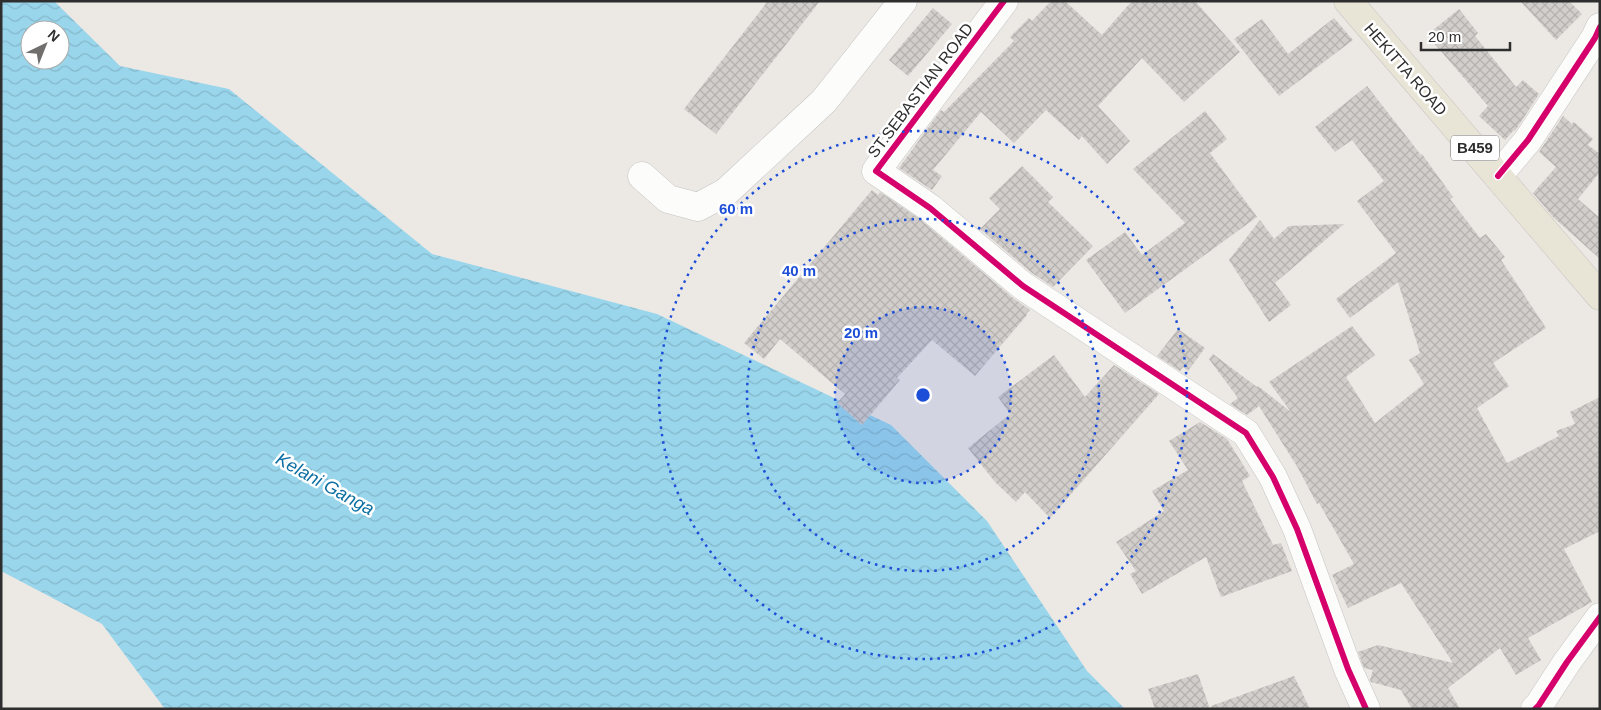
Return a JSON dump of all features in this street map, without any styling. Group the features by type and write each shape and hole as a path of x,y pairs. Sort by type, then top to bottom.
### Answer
{"main road":[{"name":"HEKITTA ROAD","path":"1348,1 1600,296"}],"street":[{"path":"642,176 668,199 698,207 726,192 824,101 903,1"},
{"name":"ST.SEBASTIAN ROAD","path":"1004,1 876,171 930,208 1023,286 1246,433 1273,477 1297,528 1348,670 1366,709"},
{"path":"1498,176 1528,140 1595,38 1600,27"},
{"path":"1535,709 1600,617"}],"water":[{"name":"Kelani Ganga","path":"1,1 54,1 120,66 229,89 432,254 657,314 891,425 987,521 1087,671 1125,709 165,709 102,624 1,571"}],"building":[{"path":"768,1 820,1 716,134 684,109"},
{"path":"1051,1 1065,1 1102,35 1132,1 1195,1 1240,52 1184,102 1142,58 1098,106 1130,141 1107,164 1082,136 1079,140 1046,110 1014,143 981,112 933,170 942,176 932,190 899,168 941,110 944,112 1014,41 1010,37 1029,18 1032,21"},
{"path":"1520,1 1569,1 1582,14 1556,40"},
{"path":"933,8 952,24 908,76 889,60"},
{"path":"1459,9 1478,33 1475,36 1516,87 1523,80 1539,94 1515,131 1505,140 1479,116 1488,106 1427,35"},
{"path":"1334,18 1353,40 1279,96 1234,39 1262,19 1288,54"},
{"path":"1367,86 1422,154 1453,197 1450,199 1480,238 1486,234 1505,257 1501,260 1546,328 1493,363 1509,386 1477,408 1507,463 1559,436 1556,431 1575,424 1570,412 1600,397 1600,531 1564,549 1592,602 1528,638 1541,660 1516,675 1500,648 1448,688 1460,709 1412,709 1401,690 1371,682 1373,670 1364,668 1358,652 1378,645 1453,663 1401,583 1348,608 1332,575 1354,564 1259,406 1247,415 1230,404 1238,398 1209,359 1213,354 1291,412 1269,382 1352,326 1375,355 1346,377 1375,423 1424,384 1409,360 1420,353 1398,282 1350,318 1336,299 1396,253 1357,201 1384,181 1352,140 1335,152 1315,127"},
{"path":"1205,111 1227,139 1210,153 1257,217 1125,313 1086,260 1125,232 1142,255 1185,223 1133,169"},
{"path":"1563,116 1572,124 1574,122 1593,139 1588,145 1600,154 1600,172 1578,199 1600,218 1600,259 1553,217 1533,193 1556,167 1539,152"},
{"path":"1022,166 1053,197 1048,202 1093,246 1053,287 1032,273 980,229 1000,209 989,198"},
{"path":"872,190 878,195 880,192 921,220 1013,298 1030,310 975,376 932,340 897,378 900,380 862,425 837,403 845,394 780,339 764,359 744,343"},
{"path":"1260,220 1274,239 1289,226 1344,224 1275,283 1291,305 1269,322 1229,260"},
{"path":"1178,329 1205,348 1188,371 1183,367 1180,371 1157,356"},
{"path":"1054,355 1085,397 1114,365 1159,394 1050,518 1025,492 1016,502 995,482 968,448 1010,414 998,397"},
{"path":"1200,422 1227,439 1250,476 1242,481 1273,545 1281,543 1292,571 1221,597 1206,557 1142,594 1130,574 1136,571 1116,542 1164,511 1152,491 1188,470 1169,441"},
{"path":"1198,674 1210,709 1155,709 1148,689"},
{"path":"1294,676 1310,709 1211,709 1211,706"}],"cycle path":[{"path":"1004,1 876,171 930,208 1023,286 1246,433 1273,477 1297,529 1348,669 1366,709"},
{"path":"1498,176 1528,140 1595,38 1600,27"},
{"path":"1535,709 1600,617"}]}
